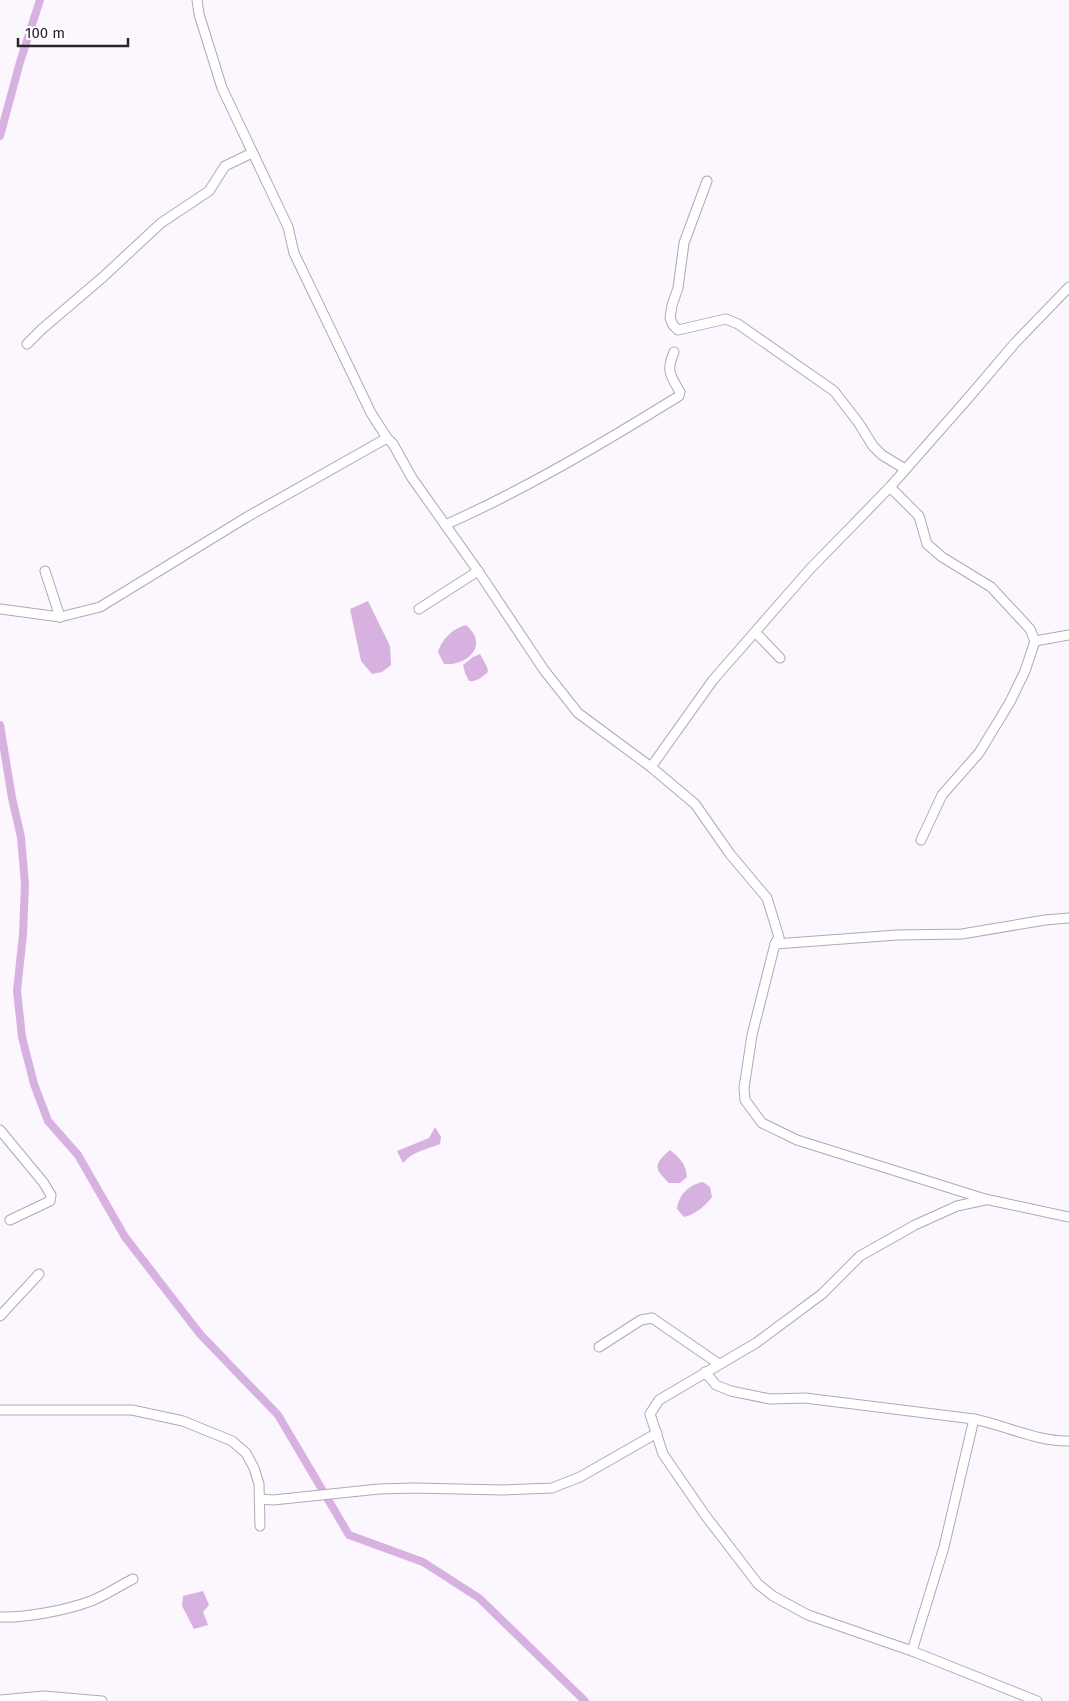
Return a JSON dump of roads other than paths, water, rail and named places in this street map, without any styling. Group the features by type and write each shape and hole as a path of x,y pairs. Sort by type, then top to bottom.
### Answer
{"street":[{"path":"197,0 199,14 222,88 288,227 294,253 371,413 393,444 412,478 478,570 544,670 578,714 651,767 695,804 730,854 767,898 779,937 775,944 752,1036 744,1088 746,1100 750,1108 762,1123 797,1140 985,1200 1069,1217"},
{"path":"27,344 161,223 208,191 225,166 252,152"},
{"path":"707,182 684,243 678,288 670,318 673,325 678,330 726,319 738,324 834,391 858,422 873,446 882,455 905,469"},
{"path":"651,767 713,680 810,569 890,488 1015,342 1069,287"},
{"path":"444,525 493,504 584,454 678,396 680,392 671,377 669,368 674,352"},
{"path":"0,609 60,617 100,607 247,516 387,438"},
{"path":"890,488 919,516 927,544 942,557 991,588 1030,629 1035,642 1025,672 1010,702 979,753 942,795 921,840"},
{"path":"419,610 478,570"},
{"path":"45,572 60,617"},
{"path":"756,633 780,658"},
{"path":"1035,642 1069,635"},
{"path":"775,944 897,935 962,934 1045,920 1069,918"},
{"path":"0,1130 52,1195 50,1201 10,1220"},
{"path":"985,1200 957,1206 915,1224 860,1256 822,1294 756,1343 659,1400 650,1414 663,1454 705,1515 758,1584 773,1596 808,1615 912,1650 1037,1701"},
{"path":"0,1316 39,1274"},
{"path":"600,1347 642,1320 652,1318 718,1364"},
{"path":"705,1372 716,1385 731,1391 770,1399 805,1398 974,1419 1047,1439 1069,1441"},
{"path":"0,1410 132,1410 183,1421 232,1441 246,1453 254,1468 259,1484 260,1526"},
{"path":"912,1650 944,1547 974,1419"},
{"path":"260,1499 273,1500 379,1489 503,1490 552,1488 580,1477 657,1433"},
{"path":"0,1617 12,1617 70,1608 94,1599 133,1579"},
{"path":"0,1700 44,1696 102,1701"}],"waterway":[{"path":"0,136 20,62 40,0"},
{"path":"0,725 12,798 21,837 25,884 23,934 17,991 22,1037 34,1084 48,1121 78,1155 125,1237 200,1334 278,1415 349,1535 423,1562 479,1598 585,1701"}]}
